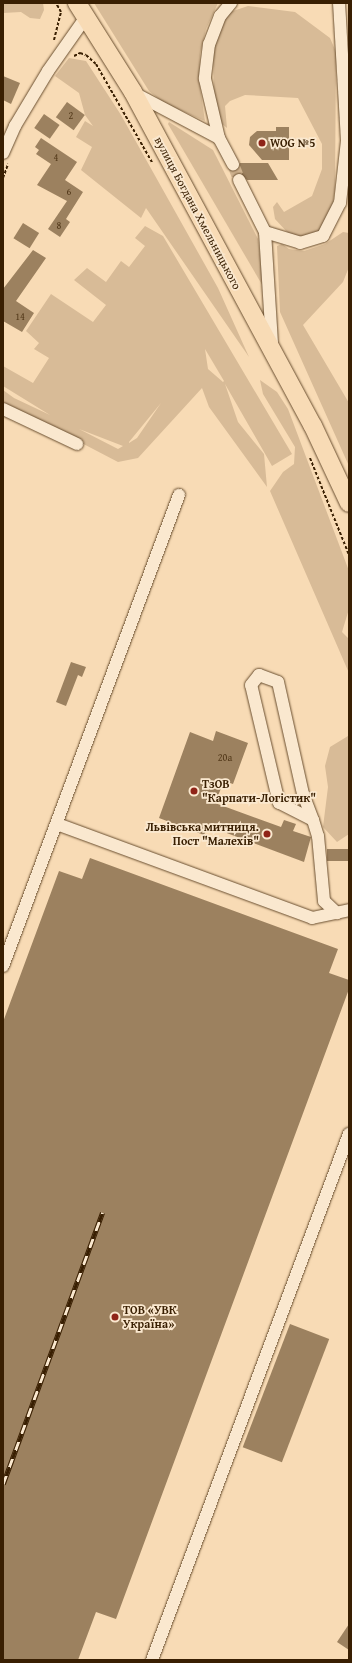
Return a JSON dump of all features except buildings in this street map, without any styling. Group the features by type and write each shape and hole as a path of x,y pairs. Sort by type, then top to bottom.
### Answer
{"highway":[{"name":"вулиця Богдана Хмельницького","path":"82,10 133,92 313,426 349,503"}],"street":[{"path":"230,3 220,16 209,44 205,79 219,138 233,164"},
{"path":"265,232 300,243 323,236 340,203 348,141 339,3"},
{"path":"3,153 15,126 82,10"},
{"path":"133,92 219,138"},
{"path":"239,180 265,232 272,350"},
{"path":"3,409 77,444"},
{"path":"3,966 179,495"},
{"path":"313,820 278,803 251,685 259,675 278,682 303,794 313,820 318,836 324,901 337,913"},
{"path":"57,824 312,918 349,910"},
{"path":"152,1660 349,1134"}],"path":[{"path":"80,52 91,58 96,64 154,164"},
{"path":"309,455 349,555"}],"shaded area":[{"path":"3,3 43,3 44,10 40,19 30,18 21,12 3,13"},
{"path":"94,3 218,3 206,29 200,54 199,80 205,121 164,103 149,91"},
{"path":"248,6 295,12 330,38 336,52 335,189 331,215 319,233 303,238 288,233 275,219 273,207 277,202 284,212 312,196 322,169 322,144 298,98 245,95 230,101 225,106 227,128 222,124 214,104 213,47 221,26 230,12"},
{"path":"69,58 86,61 121,115 218,288 249,357 146,208 141,218 81,170 92,147 76,137 85,121 93,126 85,115 79,93 55,76"},
{"path":"169,122 213,150 258,239 264,288 168,124"},
{"path":"145,226 163,236 292,454 272,466 225,384 238,422 264,454 267,487 209,407 202,388 138,458 118,462 3,402 3,390 14,398 50,415 3,386 3,366 33,383 49,358 34,349 39,343 26,331 51,294 93,322 106,305 74,280 87,268 106,282 121,261 129,267 145,246 135,238","holes":["205,349 224,381 223,382 208,369","161,403 137,438 129,442","79,429 123,446 118,449"]},
{"path":"343,232 349,233 349,267 343,282 303,325 349,403 349,466 280,312 277,246 282,244 289,249 304,251 325,244"},
{"path":"260,380 277,392 288,409 349,571 349,609 342,632 349,639 349,673 270,491 283,472 294,464 295,447 263,394"},
{"path":"348,736 349,834 337,842 323,827 328,787 325,766 330,747"}],"tunnel":[{"path":"233,164 239,180"}],"railway":[{"path":"3,1484 102,1213"}],"place":[{"name":"WOG №5","path":"262,143"},
{"name":"ТзОВ \"Карпати-Логістик\"","path":"194,791"},
{"name":"Львівська митниця. Пост \"Малехів\"","path":"267,834"},
{"name":"ТОВ «УВК Україна»","path":"115,1317"}]}
